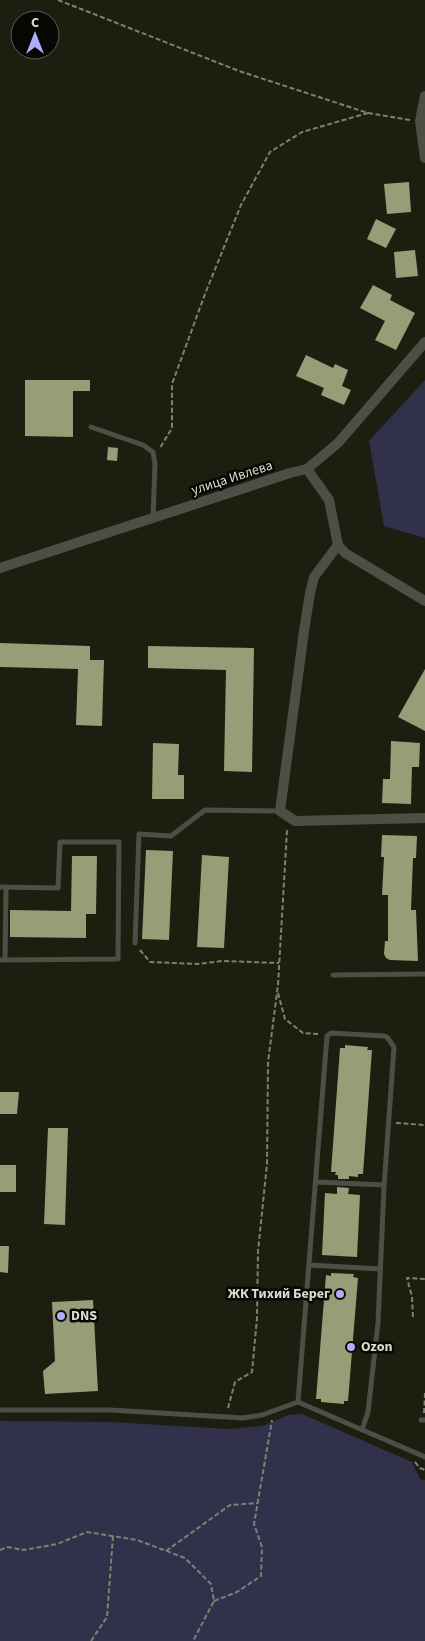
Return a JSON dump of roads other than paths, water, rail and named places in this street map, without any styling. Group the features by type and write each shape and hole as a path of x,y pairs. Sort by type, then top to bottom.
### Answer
{"street":[{"path":"425,96 420,121 425,158"},
{"name":"улица Ивлева","path":"0,568 307,469 338,443 425,342"},
{"path":"307,469 329,500 338,545 345,553 425,601"},
{"path":"338,545 314,577 310,593 304,631 284,814 295,821 425,818"}],"lane":[{"path":"92,427 143,445 153,452 155,464 153,518"},
{"path":"135,943 139,834 171,836 204,810 284,814"},
{"path":"60,842 119,842 118,959 2,960 3,887 58,888 60,842"},
{"path":"333,975 425,974"},
{"path":"298,1402 328,1034 384,1036 389,1039 394,1047 384,1185 378,1324 368,1412 362,1430"},
{"path":"316,1182 384,1185"},
{"path":"309,1266 380,1269"},
{"path":"0,1410 110,1410 252,1418 298,1402 425,1457"}],"place":[{"name":"ЖК Тихий Берег","path":"340,1294"},
{"name":"DNS","path":"61,1316"},
{"name":"Ozon","path":"351,1347"}]}
